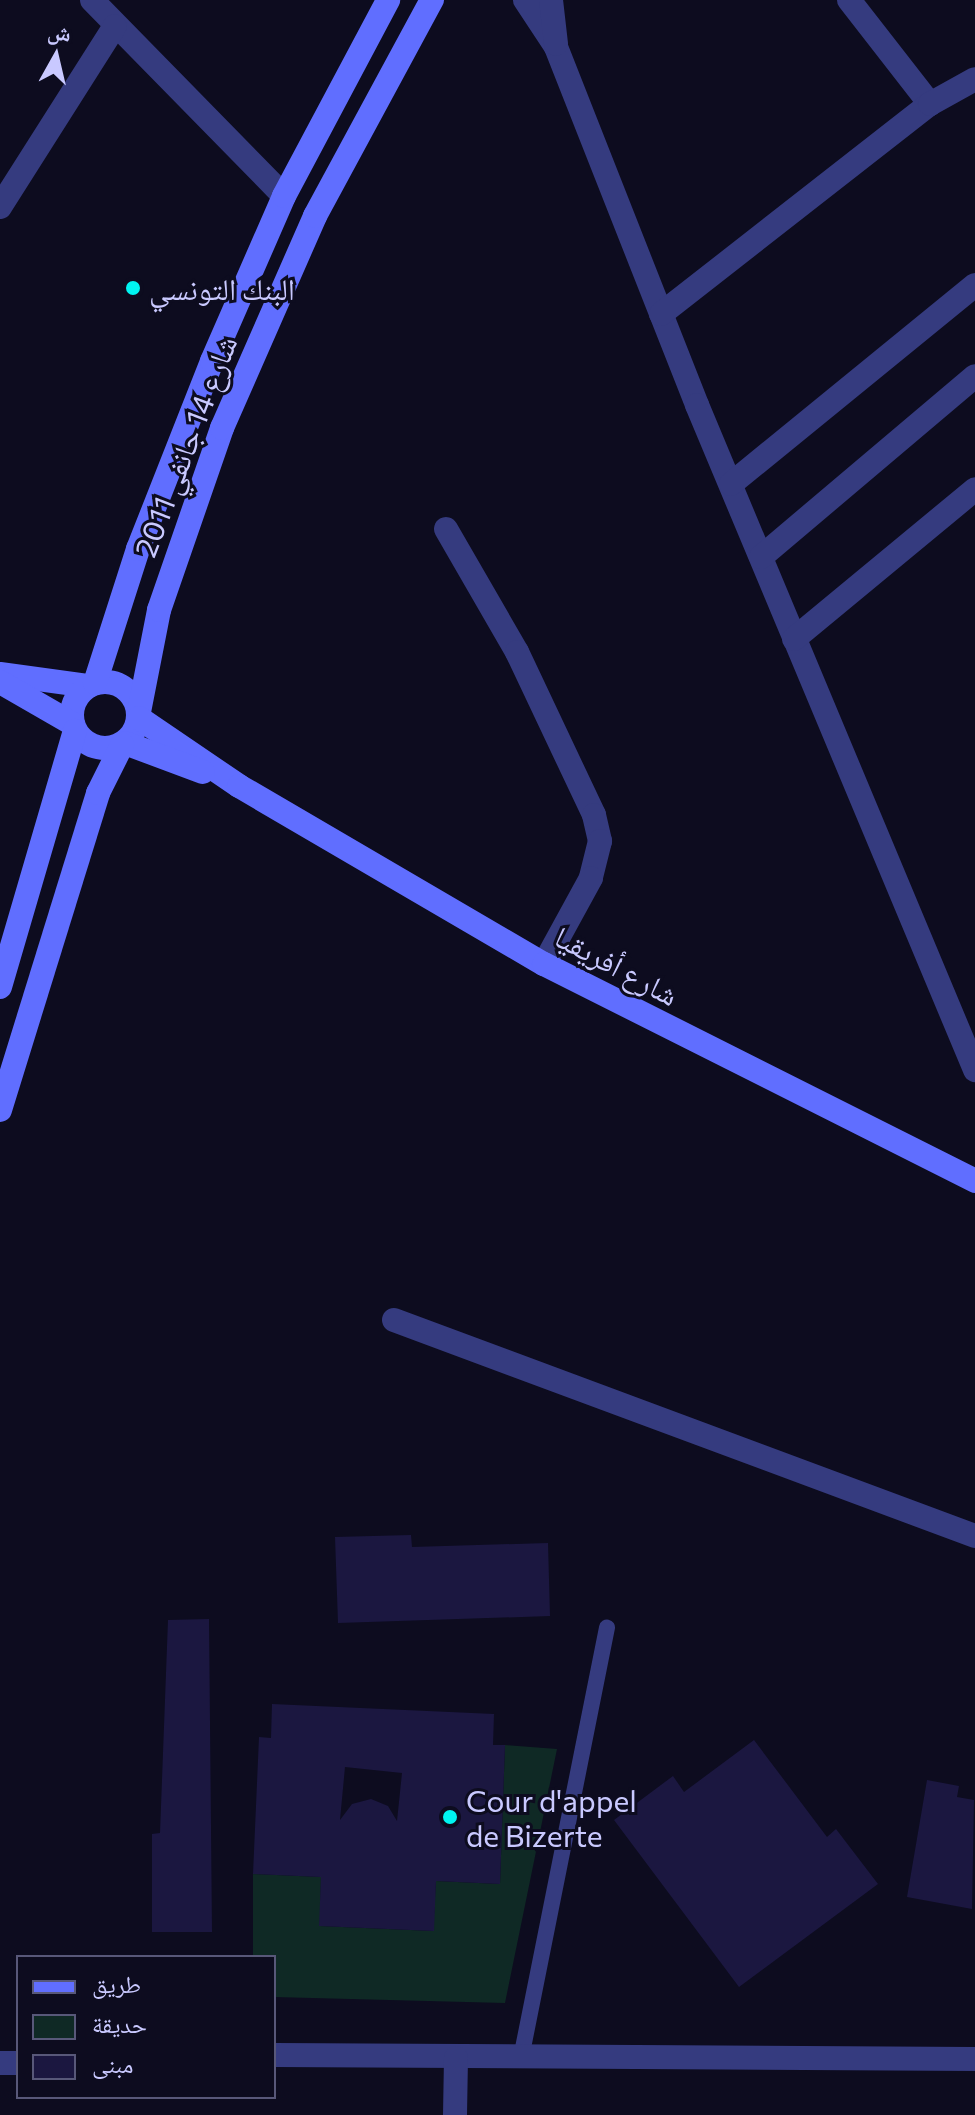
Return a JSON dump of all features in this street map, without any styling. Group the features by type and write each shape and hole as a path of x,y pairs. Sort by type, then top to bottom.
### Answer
{"main road":[{"name":"شارع 14 جانفي 2011","path":"0,987 74,728 74,702 92,684 173,455 284,196 388,0"},
{"name":"شارع 14 جانفي 2011","path":"0,1110 98,793 139,715 162,597 222,428 315,216 432,0"},
{"path":"0,674 92,684 108,681 129,691 139,715"},
{"path":"0,682 74,728 96,748 124,744"},
{"name":"شارع أفريقيا","path":"139,715 239,786 544,964 975,1181"},
{"name":"شارع أفريقيا","path":"124,744 239,786"}],"street":[{"path":"92,0 284,196"},
{"path":"525,0 556,47 794,639 975,1070"},
{"path":"551,0 556,47"},
{"path":"849,0 930,104"},
{"path":"0,207 115,26"},
{"path":"661,314 930,104 975,79"},
{"path":"731,484 975,285"},
{"path":"761,557 975,376"},
{"path":"794,639 975,489"},
{"path":"446,529 517,652 594,815 600,841 591,878 544,964"},
{"path":"394,1320 975,1536"},
{"path":"276,2055 975,2059"},
{"path":"455,2115 456,2058"}],"lane":[{"path":"521,2058 607,1628"}],"green space":[{"path":"505,1745 557,1749 505,2003 276,1997 276,1955 253,1955 253,1874 321,1877 320,1926 433,1931 436,1881 500,1884"}],"building":[{"path":"411,1535 412,1547 548,1543 550,1616 338,1623 335,1537"},
{"path":"209,1619 212,1932 152,1932 152,1834 160,1833 168,1620"},
{"name":"Cour d'appel de Bizerte","path":"272,1704 494,1714 493,1745 505,1745 500,1884 436,1881 434,1931 319,1926 321,1877 253,1874 259,1737 271,1738","holes":["345,1767 402,1773 397,1821 388,1806 371,1799 352,1804 340,1820"]},
{"path":"754,1740 827,1837 836,1829 878,1884 739,1987 614,1820 673,1776 684,1792"},
{"path":"927,1780 959,1786 957,1797 974,1800 972,1909 907,1897"}],"place":[{"name":"البنك التونسي","path":"133,288"},
{"name":"Cour d'appel de Bizerte","path":"450,1817"}]}
